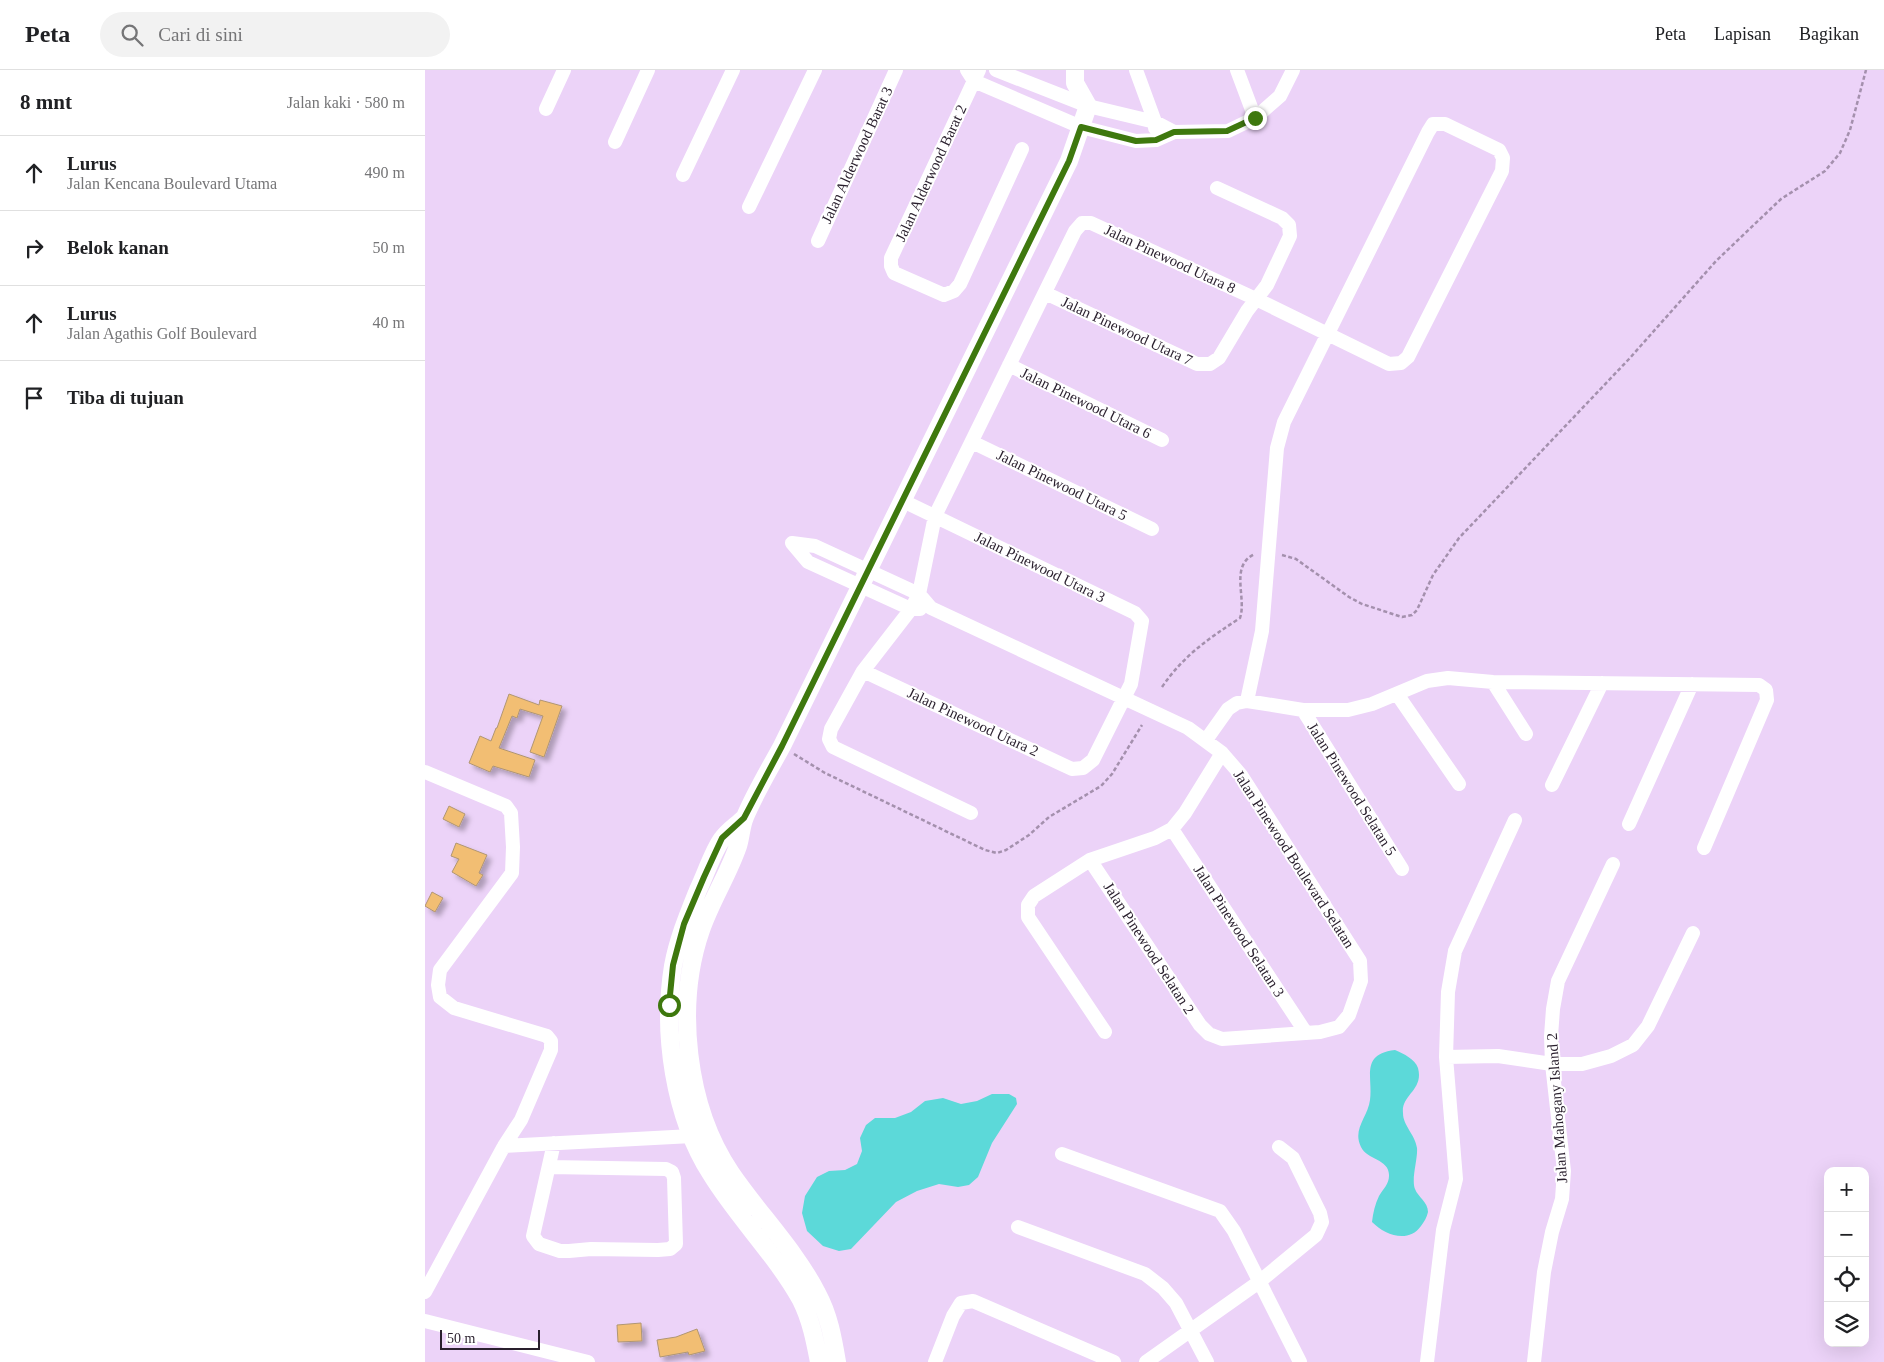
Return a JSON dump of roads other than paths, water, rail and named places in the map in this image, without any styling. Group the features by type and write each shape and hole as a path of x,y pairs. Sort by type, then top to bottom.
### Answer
{"street":[{"path":"546,109 564,70"},
{"path":"615,142 649,70"},
{"path":"683,175 733,70"},
{"path":"749,207 815,70"},
{"name":"Jalan Alderwood Barat 3","path":"818,240 897,70"},
{"path":"996,70 1088,106 1155,122 1174,132"},
{"path":"837,1362 831,1328 818,1294 799,1262 745,1193 725,1164 708,1130 695,1090 688,1045 687,1005 691,969 701,930 738,846 744,818 782,746 901,500 1069,161 1088,106 1075,83 1075,70"},
{"path":"1136,70 1155,122 1156,140"},
{"path":"1237,70 1255,118"},
{"path":"973,74 1081,127 1136,141 1156,140 1174,132 1227,131 1255,118 1281,96 1293,70"},
{"name":"Jalan Alderwood Barat 2","path":"973,74 891,258 891,266 894,273 944,295 954,292 960,284 1023,149"},
{"name":"Jalan Pinewood Utara 8","path":"1045,293 1075,231 1082,223 1091,223 1256,299 1327,334 1389,364 1401,363 1408,357 1502,171 1503,158 1499,150 1445,124 1433,124 1427,132 1327,334"},
{"path":"1217,188 1282,218 1289,225 1290,236 1267,285 1256,299"},
{"path":"971,813 833,747 829,739 831,729 863,670 911,610 919,594 935,516 1045,293"},
{"name":"Jalan Pinewood Utara 7","path":"1045,293 1197,364 1210,364 1219,358 1256,299"},
{"path":"1247,701 1262,631 1277,448 1284,422 1327,334"},
{"name":"Jalan Pinewood Utara 6","path":"1009,365 1162,440"},
{"name":"Jalan Pinewood Utara 5","path":"972,442 1152,528"},
{"name":"Jalan Pinewood Utara 3","path":"901,500 1135,613 1141,621 1131,684 1123,698"},
{"path":"864,578 919,594 931,608"},
{"path":"864,578 911,610 931,608"},
{"name":"Jalan Pinewood Boulevard Selatan","path":"931,608 1187,728 1222,753 1241,775 1360,961 1361,981 1349,1015 1339,1027 1320,1032 1306,1033"},
{"name":"Jalan Pinewood Utara 2","path":"863,670 1072,769 1083,768 1093,760 1123,698"},
{"path":"1206,740 1228,709 1237,703 1247,701 1303,710 1348,710 1372,704 1427,681 1448,678 1493,682 1759,685 1766,690 1767,700 1704,848"},
{"path":"1493,682 1526,734"},
{"path":"1552,786 1602,683"},
{"path":"1629,824 1692,684"},
{"path":"1397,694 1459,784"},
{"name":"Jalan Pinewood Selatan 5","path":"1303,710 1402,869"},
{"path":"1105,1032 1028,917 1027,905 1035,896 1090,860 1155,838 1172,828 1185,813 1222,753"},
{"path":"425,772 505,806 511,813 513,847 511,872 440,970 438,985 440,997 454,1008 547,1036 551,1041 551,1050 521,1120 425,1292"},
{"path":"744,818 722,838 684,924 673,965 669,1005 671,1047 678,1094 692,1136 710,1173 731,1204 784,1272 802,1302 814,1333 819,1362"},
{"path":"1427,1362 1443,1230 1456,1179 1446,1057 1448,992 1455,951 1515,820"},
{"name":"Jalan Pinewood Selatan 3","path":"1172,828 1306,1033"},
{"name":"Jalan Pinewood Selatan 2","path":"1090,860 1200,1025 1209,1034 1222,1039 1306,1033"},
{"name":"Jalan Mahogany Island 2","path":"1534,1362 1544,1272 1551,1232 1562,1199 1565,1171 1552,1064 1551,1036 1553,1009 1558,981 1613,864"},
{"path":"1446,1057 1498,1056 1552,1064 1582,1064 1611,1056 1633,1045 1648,1026 1693,933"},
{"path":"505,1146 692,1136 708,1130"},
{"path":"549,1166 666,1170 672,1172 674,1178 675,1244 670,1249 658,1250 591,1249 569,1251 539,1244 534,1240 533,1236 549,1166 555,1143"},
{"path":"1146,1362 1259,1282 1316,1235 1322,1222 1320,1213 1293,1158 1279,1147"},
{"path":"1062,1154 1219,1212 1234,1231 1300,1362"},
{"path":"1018,1227 1145,1274 1163,1288 1177,1304 1207,1362"},
{"path":"935,1362 953,1316 961,1304 973,1301 1114,1362"},
{"path":"425,1321 588,1362"}]}
